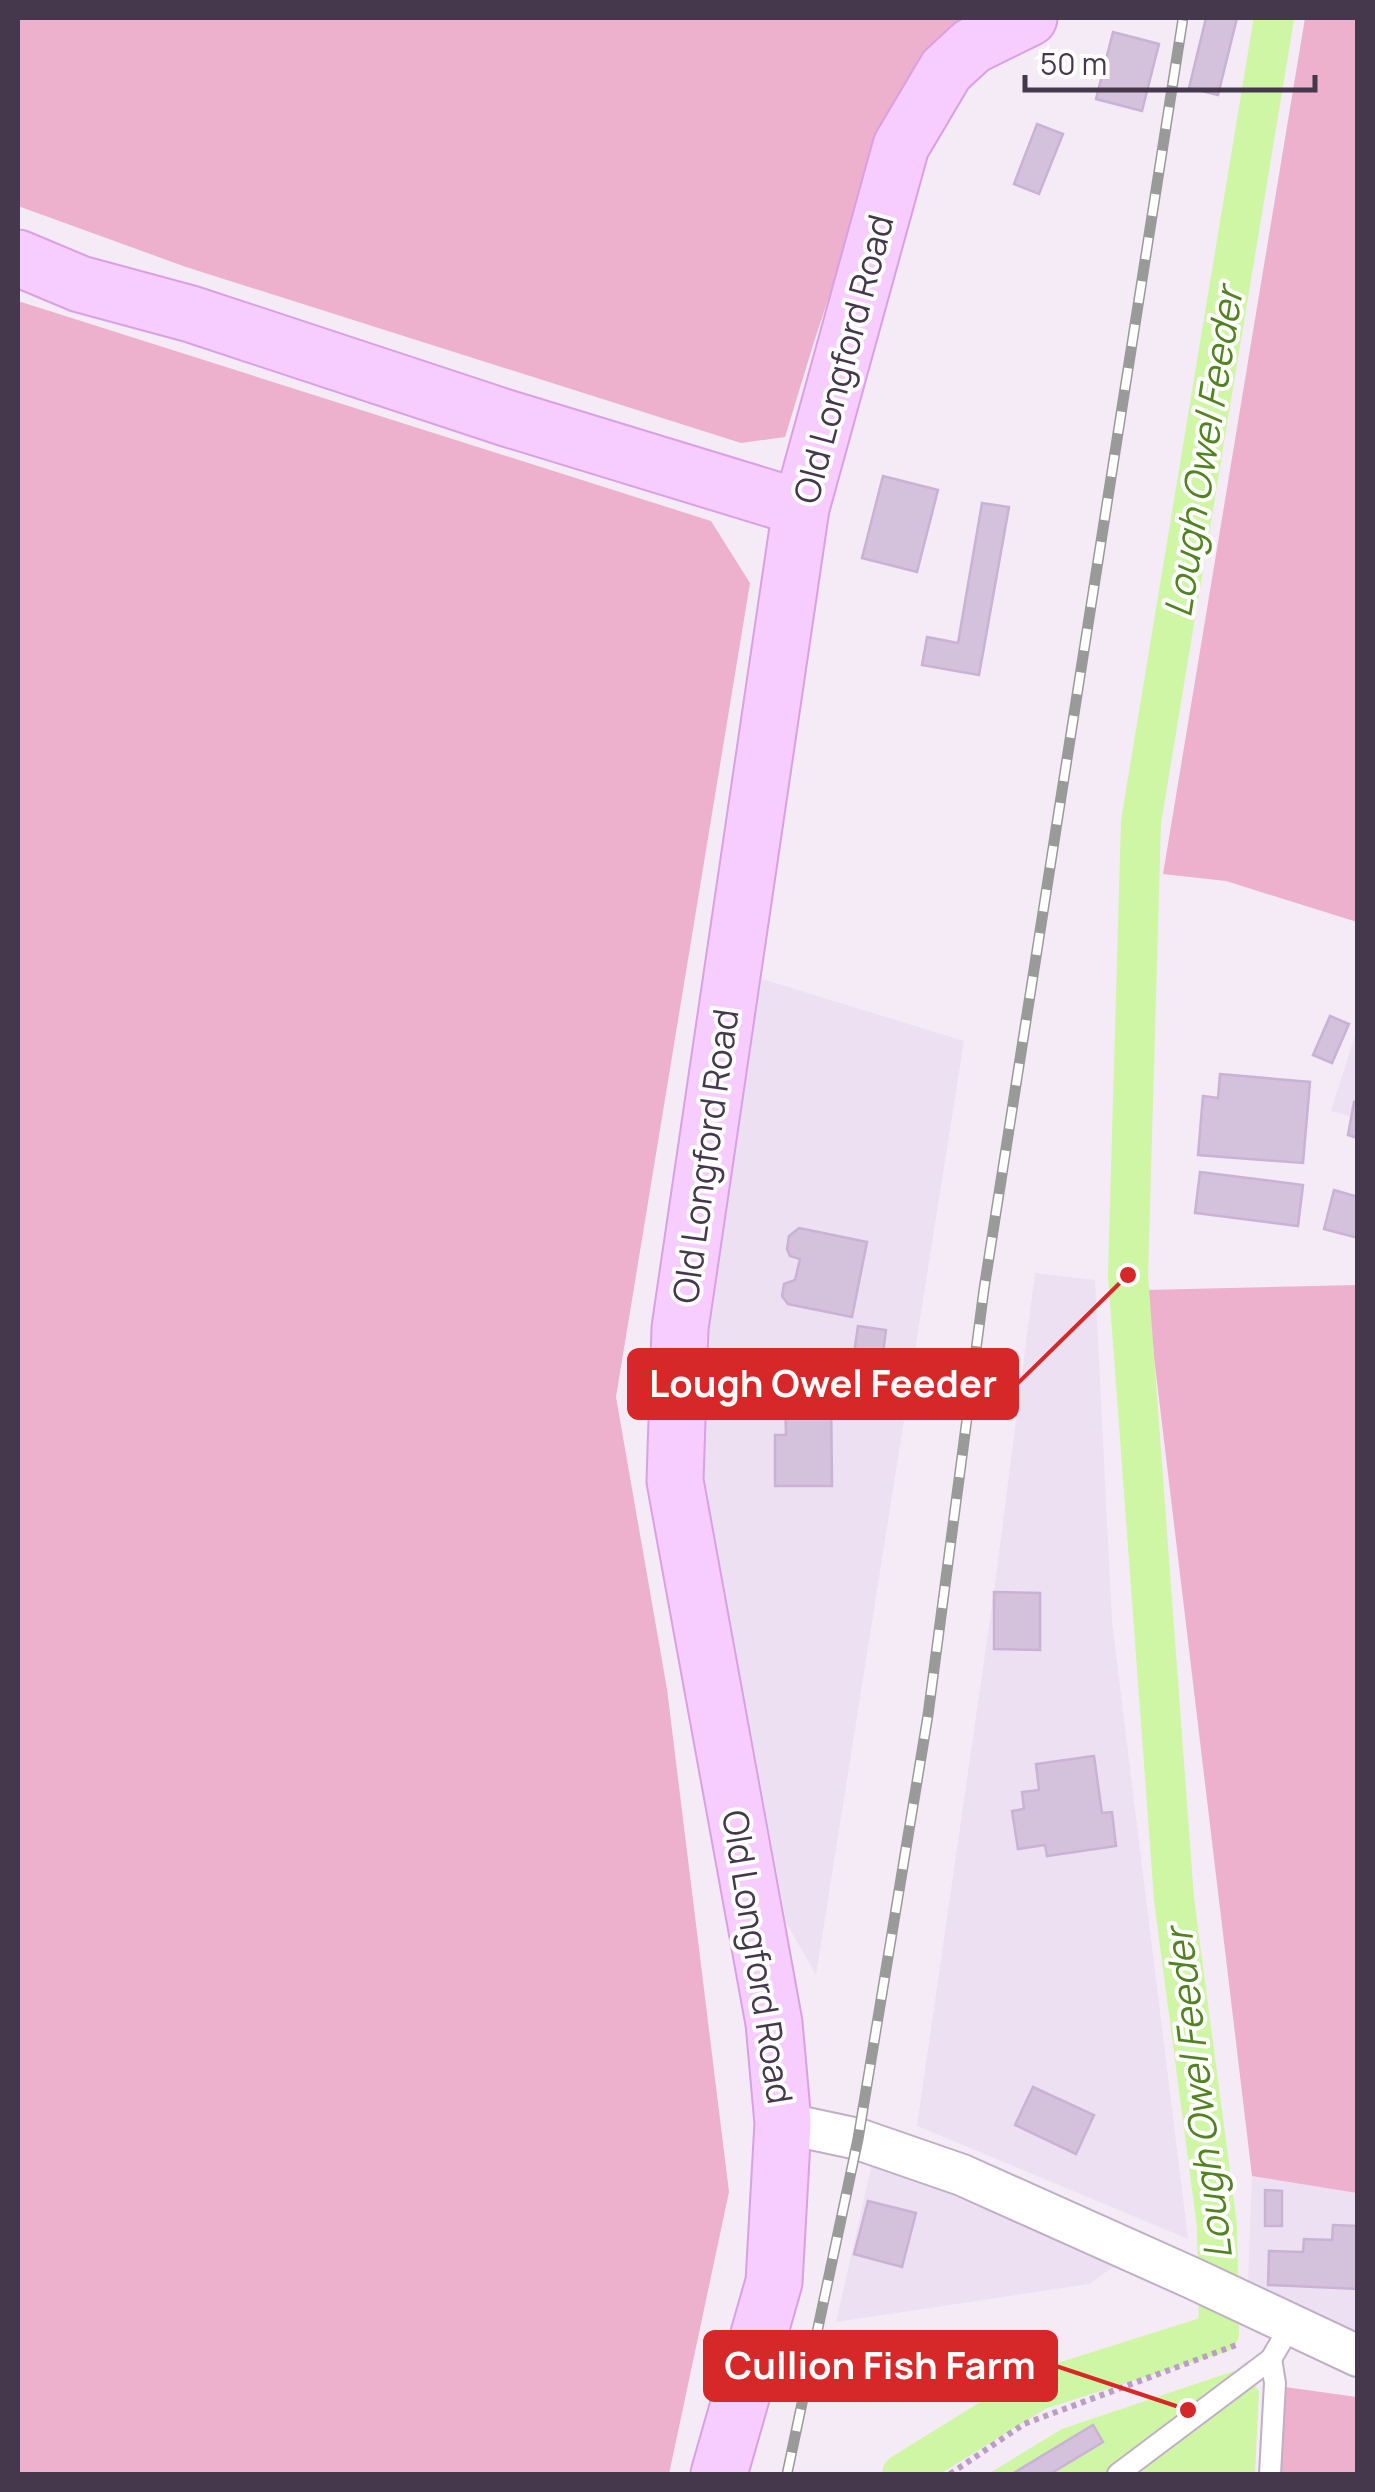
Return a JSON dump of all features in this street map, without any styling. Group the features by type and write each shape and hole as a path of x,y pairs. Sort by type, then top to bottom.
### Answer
{"street":[{"name":"Old Longford Road","path":"719,2474 774,2282 783,2124 774,2024 675,1480 680,1328 802,508 901,146 946,70 972,46 1029,18"},
{"path":"18,258 80,284 191,314 503,417 802,508"},
{"path":"783,2124 858,2140 962,2175 1249,2306 1281,2342 1358,2356"}],"lane":[{"path":"1118,2474 1281,2342"},
{"path":"1270,2474 1281,2342"}],"path":[{"path":"950,2474 1024,2424 1281,2342"}],"shaded area":[{"path":"18,18 965,18 927,58 874,161 785,437 741,443 186,267 18,206"},
{"path":"1305,18 1357,18 1357,922 1226,881 1163,874"},
{"path":"18,301 711,521 750,583 616,1397 667,1689 729,2192 669,2474 18,2474"},
{"path":"762,979 964,1041 816,1975 786,1922 700,1457 698,1320"},
{"path":"1357,1029 1357,1118 1331,1111"},
{"path":"1035,1273 1095,1280 1112,1622 1188,2239 917,2126 994,1592"},
{"path":"1358,1285 1357,2193 1252,2176 1146,1290"},
{"path":"873,2160 1119,2263 1089,2284 836,2322"},
{"path":"1252,2176 1357,2193 1357,2336 1248,2283"},
{"path":"1240,2369 1259,2391 1255,2474 988,2474 1062,2429"},
{"path":"1285,2387 1357,2397 1357,2474 1280,2474"}],"building":[{"path":"1206,18 1237,18 1218,95 1189,88"},
{"path":"1113,32 1159,44 1142,111 1096,99"},
{"path":"1037,124 1063,134 1039,194 1014,184"},
{"path":"883,476 938,490 917,572 862,558"},
{"path":"982,503 1009,507 979,675 922,665 927,637 958,643"},
{"path":"1330,1016 1349,1024 1332,1063 1313,1055"},
{"path":"1220,1074 1310,1082 1303,1163 1198,1155 1203,1096 1218,1098"},
{"path":"1354,1102 1358,1103 1358,1138 1348,1135"},
{"path":"1200,1172 1303,1185 1298,1226 1195,1213"},
{"path":"1334,1190 1358,1197 1358,1238 1324,1229"},
{"path":"799,1228 867,1242 852,1317 788,1304 782,1296 784,1284 795,1280 800,1259 790,1256 787,1249 789,1236"},
{"path":"858,1326 886,1330 879,1384 850,1381"},
{"path":"831,1389 832,1486 775,1486 775,1435 786,1435 785,1390"},
{"path":"994,1592 1040,1593 1040,1650 994,1649"},
{"path":"1094,1756 1102,1813 1112,1812 1116,1846 1047,1856 1045,1845 1018,1849 1012,1811 1024,1809 1022,1792 1039,1790 1036,1764"},
{"path":"1033,2087 1094,2115 1076,2154 1015,2125"},
{"path":"1265,2190 1282,2191 1282,2226 1265,2226"},
{"path":"868,2201 916,2213 902,2267 854,2254"},
{"path":"1333,2225 1358,2226 1358,2289 1268,2285 1269,2251 1303,2252 1304,2239 1332,2240"},
{"path":"1093,2425 1103,2442 1050,2474 1012,2474"}],"waterway":[{"name":"Lough Owel Feeder","path":"902,2474 1038,2390 1219,2333 1217,2226 1174,1899 1128,1275 1141,822 1274,18"}],"railway":[{"path":"787,2474 858,2139 928,1715 984,1289 1183,18"}],"place":[{"name":"Lough Owel Feeder","path":"1128,1275"},
{"name":"Cullion Fish Farm","path":"1188,2410"}]}
